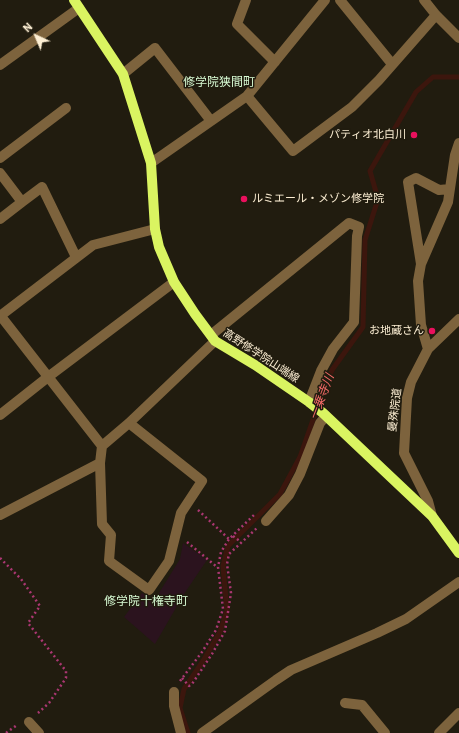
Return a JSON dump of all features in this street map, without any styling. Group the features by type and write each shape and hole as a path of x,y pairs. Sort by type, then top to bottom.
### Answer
{"main road":[{"name":"高野修学院山端線","path":"78,3 123,74 151,163 155,229 159,247 174,282 213,338 255,364 311,403 432,516 459,553"}],"street":[{"path":"246,0 237,24 275,62"},
{"path":"151,163 248,96 325,0"},
{"path":"340,0 392,64"},
{"path":"424,0 436,15 457,32"},
{"path":"0,65 78,3"},
{"path":"248,96 292,151 352,107 379,80 436,15"},
{"path":"123,74 155,48 211,121"},
{"path":"0,158 66,108"},
{"path":"428,349 421,325 418,281 421,264 448,202 455,155 459,143"},
{"path":"0,173 22,202"},
{"path":"421,264 408,182 416,178 439,190 450,189"},
{"path":"0,219 42,187 76,257"},
{"path":"129,423 202,480 181,513 169,561 149,590 109,561 111,535 102,524 100,463 102,446 129,423 213,338 349,223 359,227 357,236 354,322 333,349 321,371 311,403"},
{"path":"102,446 0,315 93,245 155,229"},
{"path":"0,415 174,282"},
{"name":"曼殊院道","path":"432,516 428,501 404,453 407,398 411,382 428,349 459,319"},
{"path":"266,521 289,495 300,474 324,415"},
{"path":"0,515 100,463"},
{"path":"202,733 291,670 406,619 459,582"},
{"path":"174,692 174,706 180,733"},
{"path":"344,703 362,705 384,733"},
{"path":"439,733 459,713"},
{"path":"29,722 39,733"}],"path":[{"path":"188,502 229,539"},
{"path":"174,692 182,678 202,652 216,630 223,609 218,567 220,552 229,539 257,512"},
{"path":"182,678 189,686 192,684 225,631 231,593 227,564 229,554 266,521"},
{"path":"176,533 218,567"},
{"path":"233,536 241,542"},
{"path":"0,558 21,579 40,606 28,623 66,671 66,678 49,703 29,722"}],"shaded area":[{"path":"183,543 207,560 184,594 155,644 124,617 142,593 154,601 180,559"}],"waterway":[{"name":"一乗寺川","path":"188,733 180,708 184,689 220,632 227,611 223,566 228,546 280,494 300,457 332,370 363,327 365,240 378,199 370,171 416,92 433,77 459,77"}],"place":[{"name":"パティオ北白川","path":"414,135"},
{"name":"ルミエール・メゾン修学院","path":"244,199"},
{"name":"お地蔵さん","path":"432,331"}],"district":[{"name":"修学院狭間町","path":"219,83"},
{"name":"修学院十権寺町","path":"146,602"}]}
